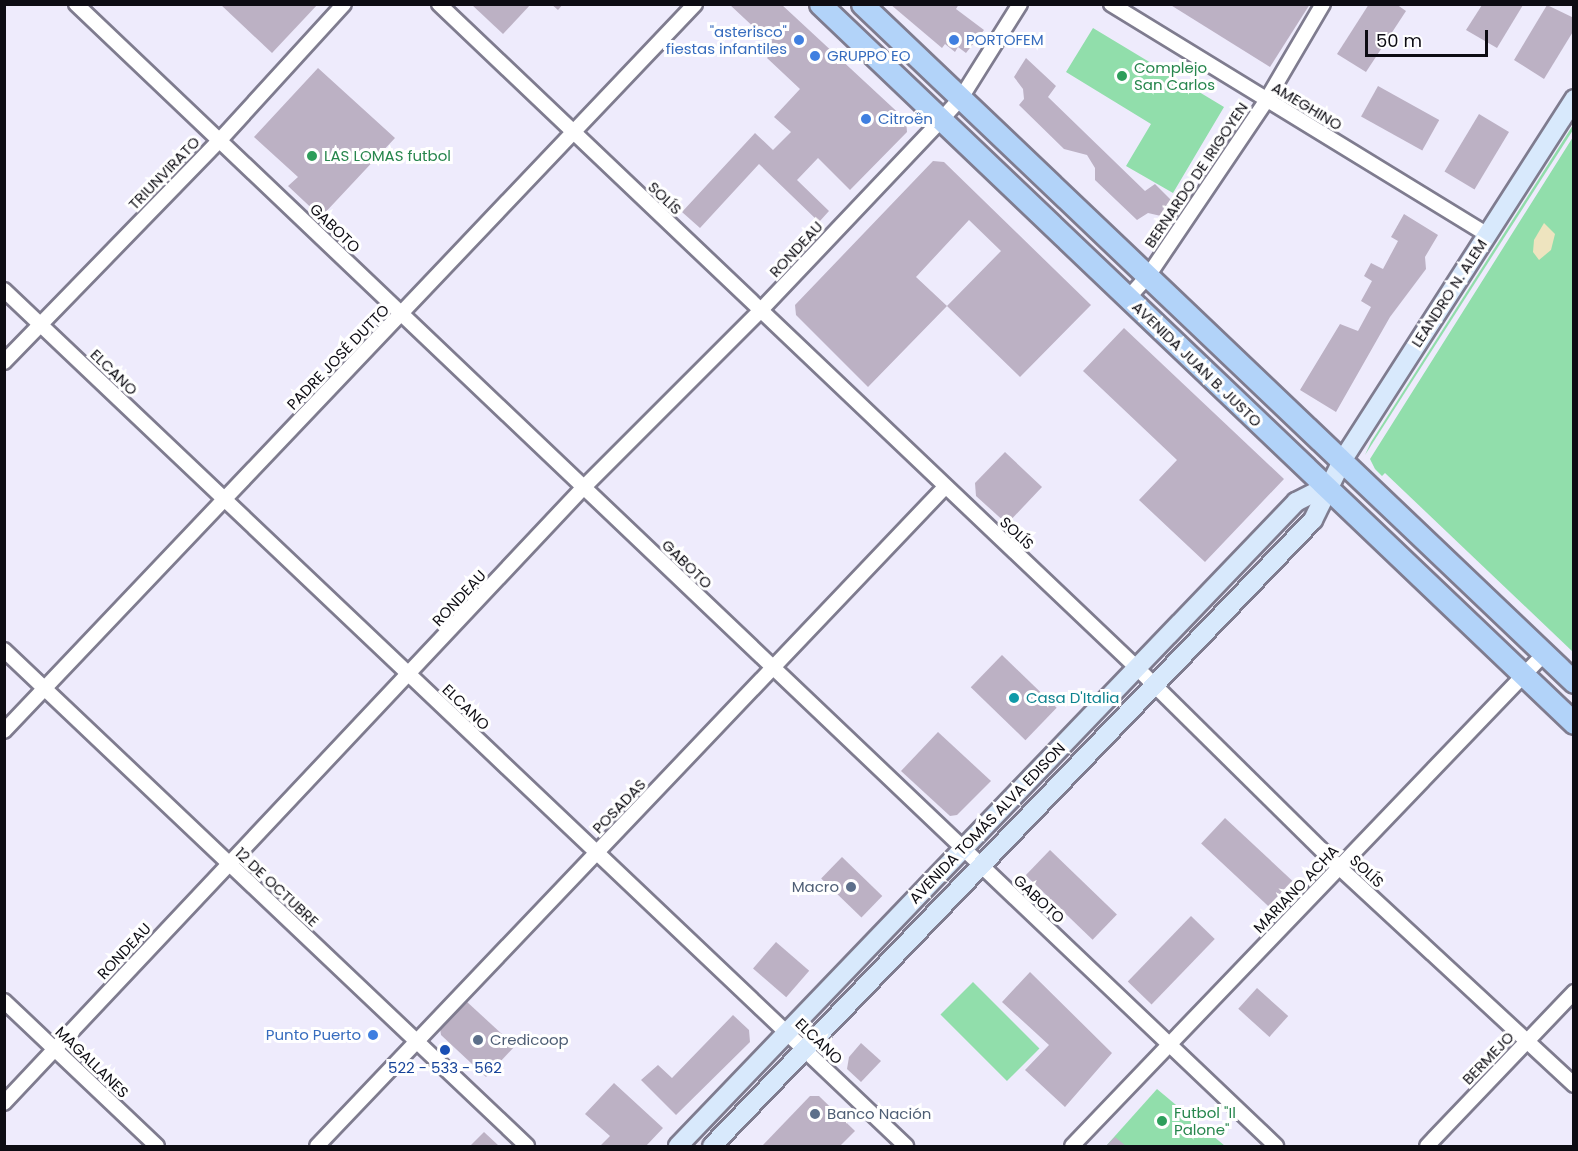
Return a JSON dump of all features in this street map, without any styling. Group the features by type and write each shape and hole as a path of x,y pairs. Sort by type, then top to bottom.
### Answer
{"main road":[{"name":"AVENIDA JUAN B. JUSTO","path":"820,4 1574,723"},
{"name":"AVENIDA JUAN B. JUSTO","path":"862,4 1574,682"},
{"name":"LEANDRO N. ALEM","path":"1313,520 1326,487 1342,461 1574,99"},
{"name":"AVENIDA TOMÁS ALVA EDISON","path":"678,1146 1296,502 1326,487"},
{"name":"AVENIDA TOMÁS ALVA EDISON","path":"711,1146 1313,520"}],"street":[{"name":"GABOTO","path":"76,4 1276,1146"},
{"name":"TRIUNVIRATO","path":"4,362 219,141 344,4"},
{"name":"SOLÍS","path":"439,4 1136,667 1340,868 1526,1043 1574,1085"},
{"name":"PADRE JOSÉ DUTTO","path":"4,731 574,134 695,4"},
{"name":"RONDEAU","path":"4,1103 410,676 583,488 760,311 941,120 960,98 1020,4"},
{"name":"AMEGHINO","path":"1111,4 1266,101 1487,234"},
{"name":"BERNARDO DE IRIGOYEN","path":"1128,298 1148,276 1266,101 1323,4"},
{"name":"ELCANO","path":"4,290 906,1146"},
{"name":"POSADAS","path":"317,1146 945,487"},
{"name":"12 DE OCTUBRE","path":"4,650 527,1146"},
{"name":"MARIANO ACHA","path":"1072,1146 1544,654"},
{"name":"BERMEJO","path":"1426,1146 1574,992"},
{"name":"MAGALLANES","path":"4,1001 157,1146"}],"green space":[{"path":"1093,28 1224,107 1173,193 1126,166 1151,124 1066,72"},
{"path":"1573,125 1573,130 1365,455 1371,442"},
{"path":"1573,137 1573,652 1385,473 1382,476 1370,459"},
{"path":"973,982 1039,1048 1007,1081 940,1015"},
{"name":"Futbol \"Il Palone\"","path":"1157,1089 1225,1146 1106,1146"}],"sand":[{"path":"1544,223 1555,234 1551,250 1539,260 1533,252 1534,240"}],"building":[{"path":"220,4 318,4 272,53"},
{"path":"471,4 531,4 503,34"},
{"path":"551,4 563,4 558,10"},
{"path":"729,4 781,4 906,120 907,132 850,190 818,158 797,180 829,211 819,222 759,164 700,228 682,212 755,133 773,150 791,132 774,117 800,89 767,58 776,48"},
{"path":"890,4 959,4 956,9 984,30 966,53 958,47 955,52 945,44 942,48"},
{"path":"1169,4 1310,4 1270,67"},
{"path":"1369,4 1396,4 1406,11 1366,72 1337,54"},
{"path":"1482,5 1523,5 1497,48 1466,30"},
{"path":"1547,5 1574,18 1574,30 1544,79 1514,60"},
{"path":"1026,58 1056,86 1048,97 1145,191 1155,184 1172,201 1161,216 1148,213 1137,220 1095,180 1095,168 1087,155 1064,149 1019,105 1024,99 1023,89 1014,77"},
{"path":"318,68 395,138 321,217 288,186 298,177 254,137"},
{"path":"1378,86 1439,120 1422,151 1361,117"},
{"path":"1479,114 1509,132 1474,189 1444,171"},
{"path":"933,161 944,162 1091,305 1020,377 947,306 868,387 796,315 795,305","holes":["969,220 1001,251 947,306 916,277"]},
{"path":"1404,214 1438,235 1425,257 1426,269 1390,317 1336,412 1300,390 1340,324 1358,331 1371,307 1361,301 1372,281 1364,276 1371,263 1383,269 1398,241 1391,237"},
{"path":"1124,328 1284,479 1205,562 1139,500 1177,460 1083,371"},
{"path":"1005,452 1042,487 1007,524 976,496 975,483"},
{"name":"Casa D'Italia","path":"1002,655 1057,708 1025,740 971,687"},
{"path":"938,732 991,781 957,815 950,816 901,771"},
{"path":"1225,818 1292,881 1268,906 1201,844"},
{"path":"1050,850 1117,915 1093,940 1026,875"},
{"name":"Macro","path":"842,857 882,896 861,917 821,879"},
{"path":"1191,916 1215,939 1152,1004 1128,981"},
{"path":"776,942 809,971 786,997 753,968"},
{"path":"1030,972 1112,1053 1065,1107 1025,1070 1049,1045 1002,1002"},
{"path":"1257,988 1288,1016 1269,1037 1238,1009"},
{"name":"Credicoop","path":"466,1001 515,1046 486,1077 441,1035 440,1028"},
{"path":"733,1015 749,1030 750,1042 676,1115 641,1080 658,1065 672,1078"},
{"path":"861,1043 881,1061 861,1082 847,1069 849,1057"},
{"path":"614,1083 663,1128 646,1146 600,1146 610,1136 585,1114"},
{"name":"Banco Nación","path":"810,1096 819,1096 855,1131 840,1146 762,1146"},
{"path":"484,1132 499,1146 470,1146"},
{"path":"1115,1137 1126,1146 1106,1146"}],"place":[{"name":"\"asterisco\" fiestas infantiles","path":"799,40"},
{"name":"PORTOFEM","path":"954,40"},
{"name":"GRUPPO EO","path":"815,56"},
{"name":"Complejo San Carlos","path":"1122,76"},
{"name":"Citroën","path":"866,119"},
{"name":"LAS LOMAS futbol","path":"312,156"},
{"name":"Casa D'Italia","path":"1014,698"},
{"name":"Macro","path":"851,887"},
{"name":"Punto Puerto","path":"373,1035"},
{"name":"Credicoop","path":"478,1040"},
{"name":"522 - 533 - 562","path":"445,1050"},
{"name":"Banco Nación","path":"815,1114"},
{"name":"Futbol \"Il Palone\"","path":"1162,1121"}]}
